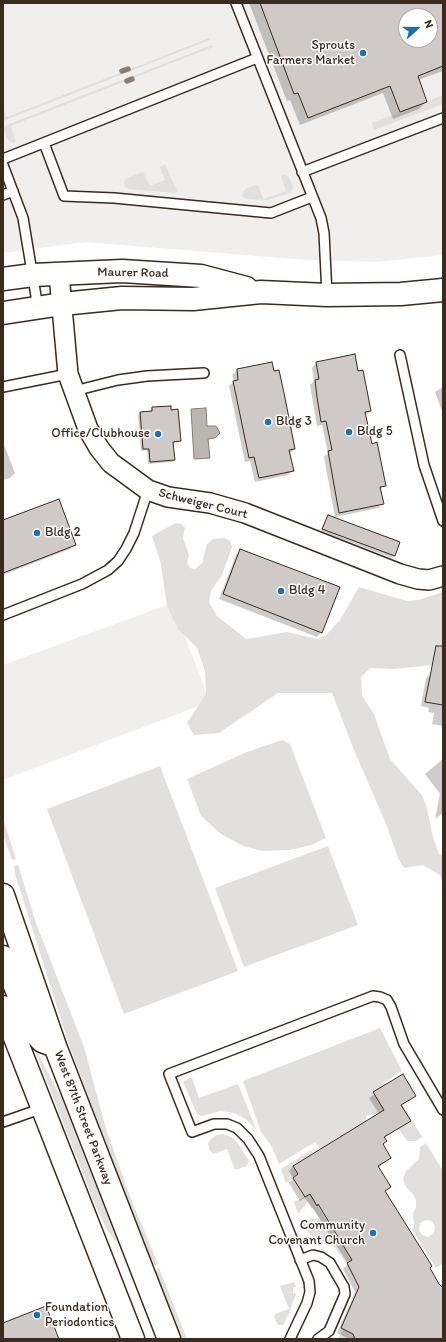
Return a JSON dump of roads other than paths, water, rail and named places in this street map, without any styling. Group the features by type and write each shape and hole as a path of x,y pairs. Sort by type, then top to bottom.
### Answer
{"main road":[{"name":"Maurer Road","path":"3,279 33,275 122,271 201,276 261,292"},
{"name":"Maurer Road","path":"3,313 62,304 122,298 193,299 261,292 327,295 401,294 443,290"},
{"name":"West 87th Street Parkway","path":"3,895 55,1046 169,1339"},
{"path":"3,957 34,1032 42,1041 55,1046"},
{"path":"3,1007 133,1339"}],"street":[{"name":"Schweiger Court","path":"60,274 71,383 88,429 99,448 111,463 148,490 168,498 210,503 245,513 400,574 418,579 429,580 443,576"}],"lane":[{"path":"236,3 312,197 324,233 327,295"},
{"path":"3,159 257,58"},
{"path":"302,172 443,118"},
{"path":"44,142 64,196 114,198 271,213 312,197"},
{"path":"3,165 23,218 38,308"},
{"path":"3,195 13,191"},
{"path":"400,355 424,465 443,521"},
{"path":"3,388 118,380 147,376 204,373"},
{"path":"3,615 82,584 108,570 118,561 134,533 148,490"},
{"path":"290,1339 307,1302 310,1292 309,1281 259,1156 248,1139 237,1128 227,1124 214,1124 192,1132 169,1074 373,996 387,1000 391,1007 404,1044 443,1110"},
{"path":"3,1122 43,1108"},
{"path":"300,1260 313,1255 326,1260 330,1263 344,1287 345,1294 329,1330 318,1339"}],"waterway":[{"path":"122,71 128,69"},
{"path":"127,81 132,79"}],"place":[{"name":"Sprouts Farmers Market","path":"363,53"},
{"name":"Bldg 3","path":"268,422"},
{"name":"Bldg 5","path":"349,432"},
{"name":"Office/Clubhouse","path":"158,434"},
{"name":"Bldg 2","path":"37,533"},
{"name":"Bldg 4","path":"281,591"},
{"name":"Community Covenant Church","path":"373,1233"},
{"name":"Foundation Periodontics","path":"37,1315"}]}
